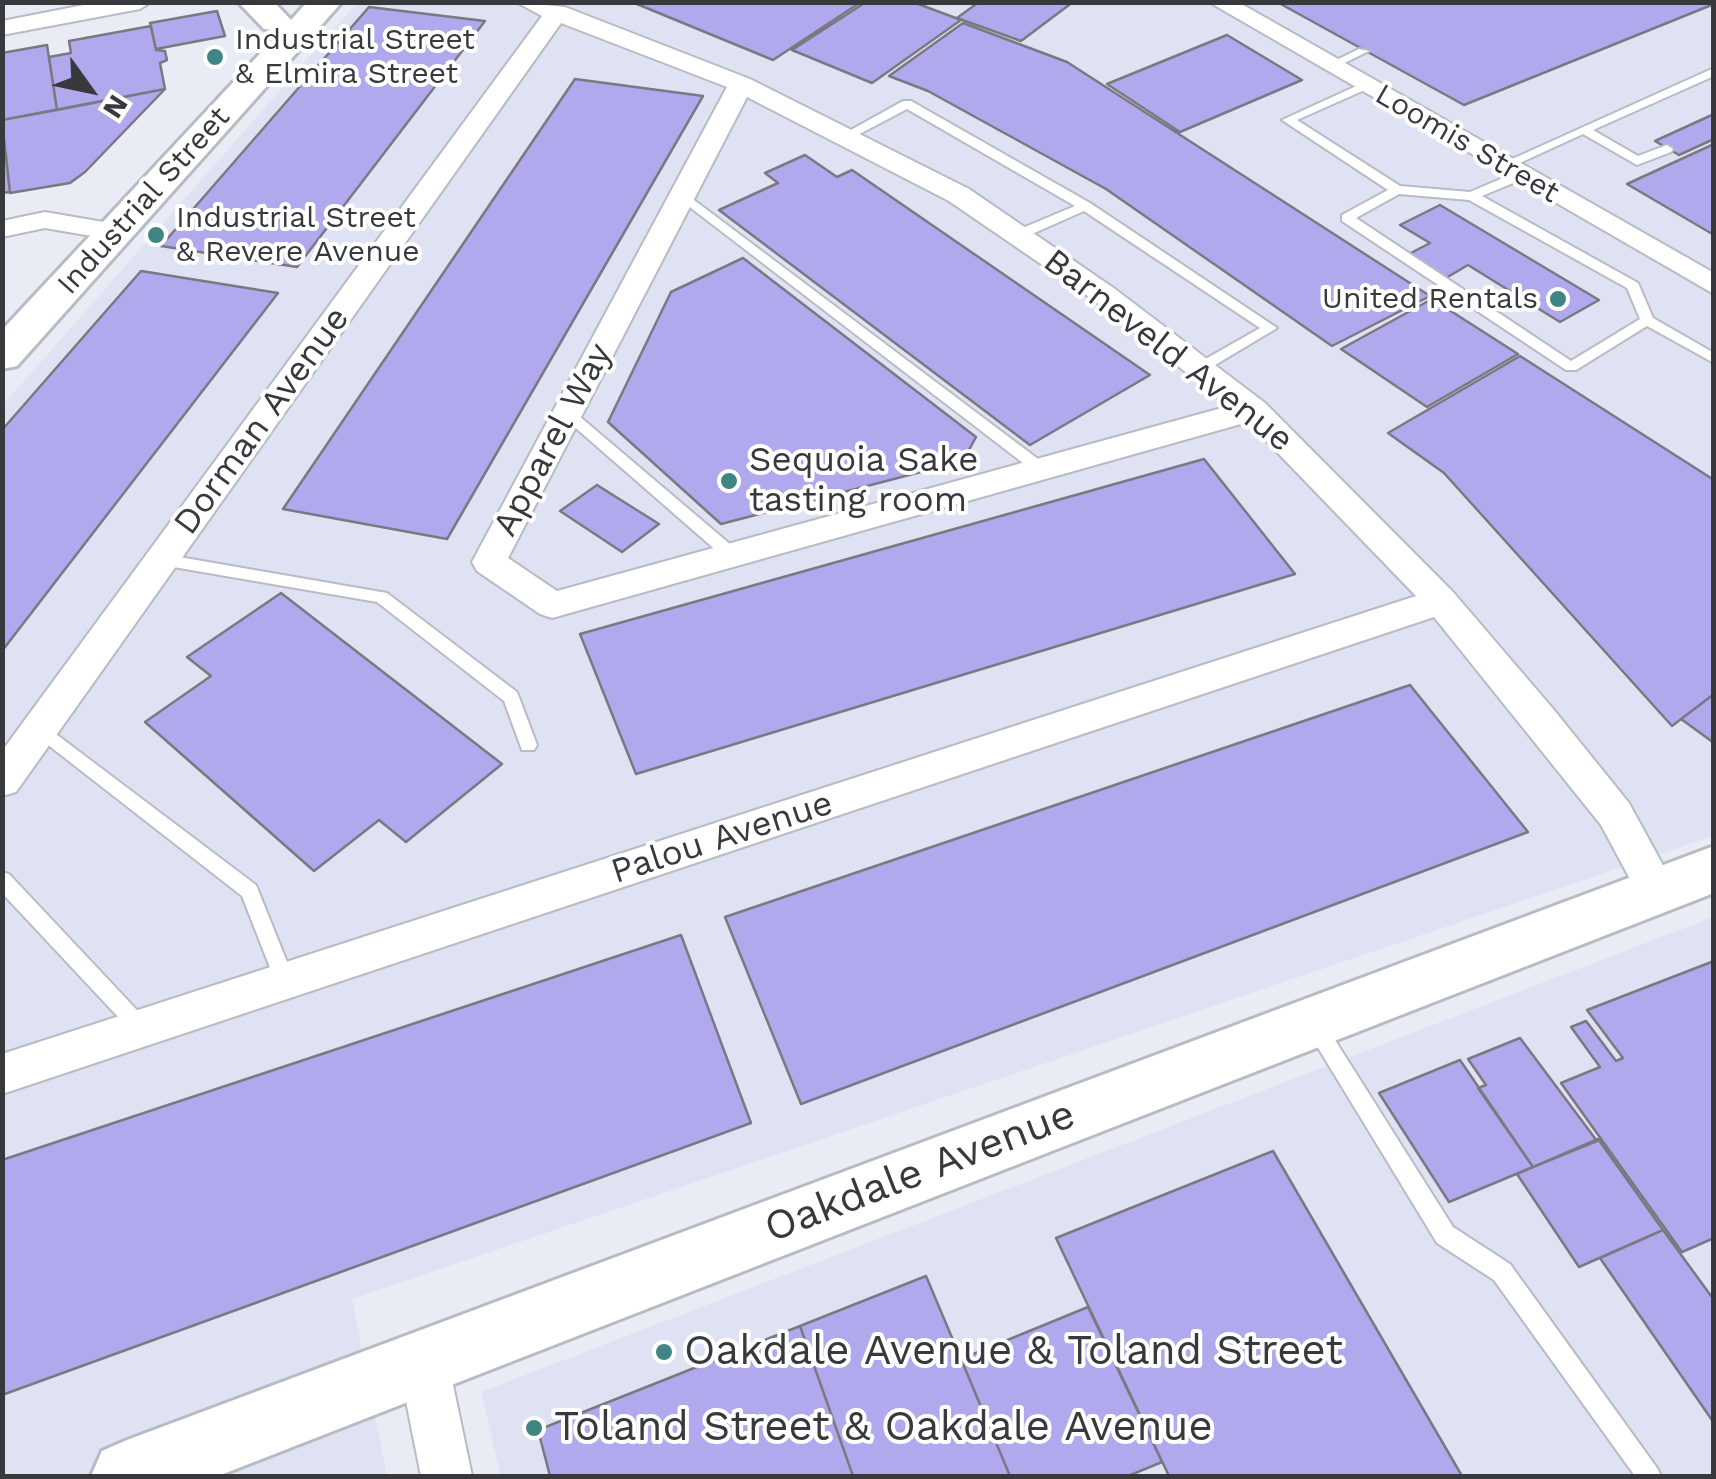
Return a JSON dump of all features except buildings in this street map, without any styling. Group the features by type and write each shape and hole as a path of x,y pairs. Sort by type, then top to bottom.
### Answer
{"street":[{"path":"2,28 140,2"},
{"name":"Industrial Street","path":"2,314 99,230 326,2"},
{"name":"Barneveld Avenue","path":"526,2 741,84 959,195 1105,294 1254,410 1345,498 1441,601 1615,814 1658,891"},
{"name":"Loomis Street","path":"1220,2 1714,285"},
{"name":"Industrial Street","path":"2,356 275,9"},
{"name":"Dorman Avenue","path":"2,782 557,12"},
{"name":"Apparel Way","path":"741,84 489,562 552,605 1254,410"},
{"path":"2,229 45,220 99,230"},
{"name":"Palou Avenue","path":"2,1074 1441,601"},
{"name":"Oakdale Avenue","path":"127,1476 1714,870"},
{"path":"423,1361 448,1476"}],"lane":[{"path":"1330,66 1364,51"},
{"path":"1472,196 1584,130 1714,71"},
{"path":"1365,86 1288,120 1397,190 1472,196 1634,286 1647,320 1714,360"},
{"path":"846,136 907,104 1084,206 1270,328 1200,368"},
{"path":"1584,130 1637,160 1667,149"},
{"path":"1397,190 1347,218 1571,367 1647,320"},
{"path":"682,195 1041,469"},
{"path":"1018,235 1084,206"},
{"path":"567,414 732,555"},
{"path":"162,560 381,597 510,697 528,746"},
{"path":"40,729 249,891 285,982"},
{"path":"2,880 142,1030"},
{"path":"1312,1022 1446,1235 1502,1272 1649,1476"}],"shaded area":[{"path":"357,3 1713,3 1713,836 352,1299 387,1476 3,1476 2,406"},
{"path":"1713,917 1713,1476 501,1476 481,1392"}],"place":[{"name":"Industrial Street & Elmira Street","path":"215,57"},
{"name":"Industrial Street & Revere Avenue","path":"156,235"},
{"name":"United Rentals","path":"1558,299"},
{"name":"Sequoia Sake tasting room","path":"729,481"},
{"name":"Oakdale Avenue & Toland Street","path":"664,1352"},
{"name":"Toland Street & Oakdale Avenue","path":"534,1428"}]}
